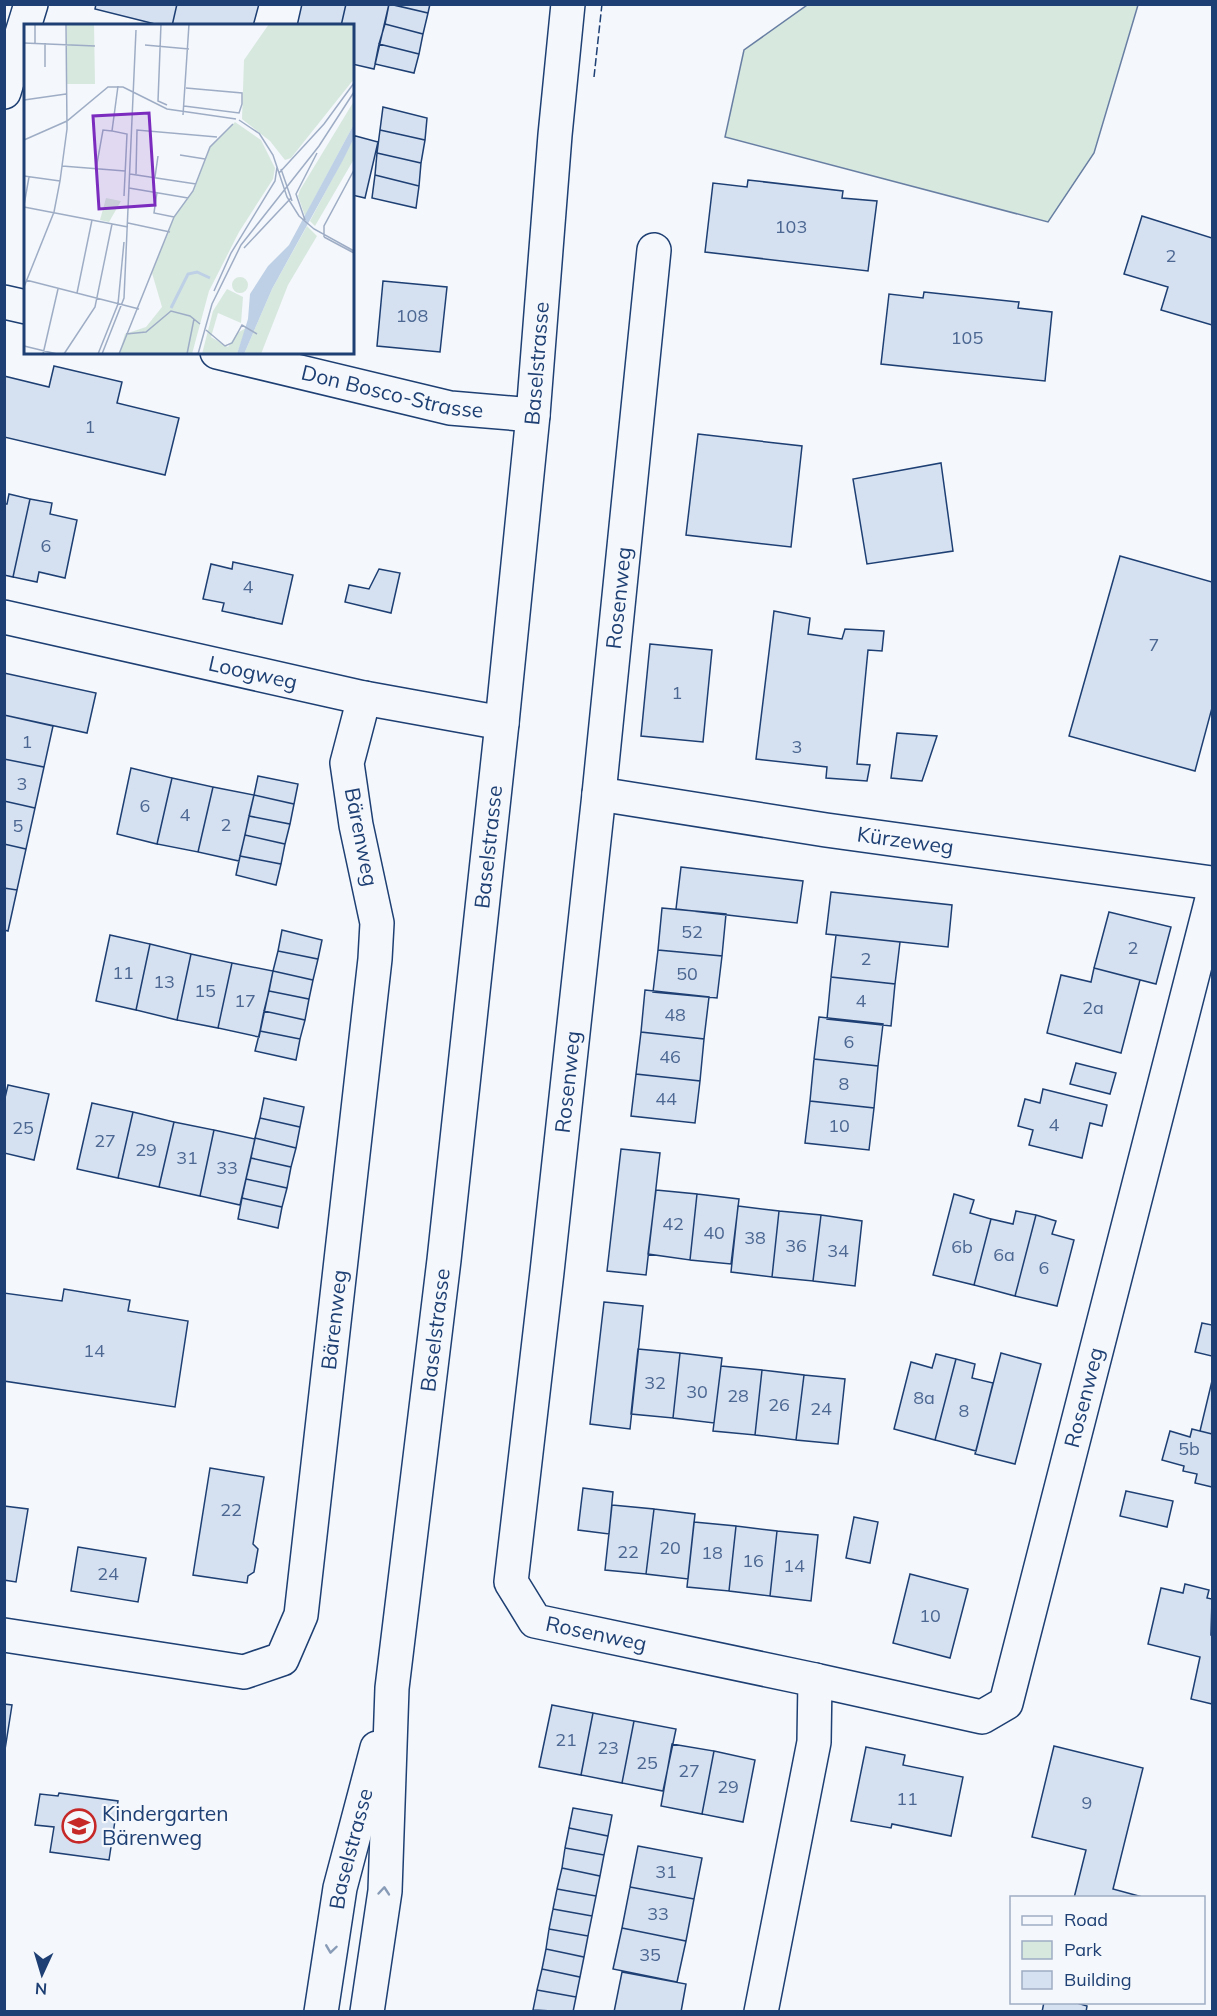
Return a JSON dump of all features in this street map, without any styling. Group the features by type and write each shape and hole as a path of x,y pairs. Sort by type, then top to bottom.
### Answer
{"street":[{"path":"24,24 30,4"},
{"name":"Baselstrasse","path":"367,2012 385,1891 393,1688 444,1260 502,723 533,415 555,135 568,4"},
{"path":"4,92 24,24"},
{"name":"Rosenweg","path":"654,250 599,794 511,1582 535,1621 982,1717 1006,1703 1212,899"},
{"path":"4,302 24,307"},
{"name":"Don Bosco-Strasse","path":"225,354 450,408 533,415"},
{"name":"Loogweg","path":"4,617 364,698 502,723"},
{"name":"Bärenweg","path":"4,1635 244,1672 282,1659 301,1615 375,959 377,923 356,825 347,763 364,698"},
{"name":"Kürzeweg","path":"599,794 826,830 1212,883"},
{"path":"760,2012 814,1742 815,1680"},
{"name":"Baselstrasse","path":"321,2012 340,1888 393,1688"}],"green space":[{"path":"807,5 1138,5 1094,153 1048,222 725,137 744,50"}],"building":[{"path":"96,4 177,4 172,24 155,24 95,9"},
{"path":"177,4 259,4 254,24 172,24"},
{"path":"302,4 346,4 341,24 297,24"},
{"path":"346,4 389,4 374,69 354,64 354,24 341,24"},
{"path":"389,4 428,13 423,34 385,24"},
{"path":"390,4 430,4 428,13"},
{"path":"385,24 423,34 419,54 379,44"},
{"path":"379,44 419,54 414,73 375,64"},
{"path":"383,107 427,118 425,140 380,130"},
{"path":"380,130 425,140 421,163 377,153"},
{"path":"354,136 378,142 365,198 354,195"},
{"path":"377,153 421,163 419,186 375,175"},
{"path":"375,175 419,186 416,208 372,198"},
{"path":"748,180 843,191 842,198 877,201 868,271 705,252 713,183 747,187"},
{"path":"1142,216 1212,238 1212,325 1161,310 1168,287 1124,274"},
{"path":"383,281 447,287 440,352 377,346"},
{"path":"924,292 1019,302 1018,308 1052,312 1045,381 881,364 889,294 923,298"},
{"path":"54,366 122,382 117,403 179,418 165,475 4,437 4,376 49,387"},
{"path":"698,434 802,446 791,547 686,535"},
{"path":"941,463 953,551 867,564 853,479"},
{"path":"9,494 30,499 13,577 4,575 4,504 7,504"},
{"path":"30,499 52,503 50,514 77,520 65,578 39,572 37,582 13,577"},
{"path":"1120,556 1212,582 1212,708 1195,771 1069,736"},
{"path":"233,562 293,575 282,624 222,611 224,603 203,599 211,564 232,569"},
{"path":"379,569 400,573 391,613 345,602 349,585 369,589"},
{"path":"774,611 810,618 808,634 842,639 845,629 884,631 882,651 868,650 857,764 870,765 867,781 826,778 827,767 756,759"},
{"path":"650,644 712,650 703,742 641,736"},
{"path":"4,673 96,693 87,733 4,715"},
{"path":"4,715 53,726 44,767 4,759"},
{"path":"897,733 937,736 922,781 891,778"},
{"path":"4,759 44,767 35,808 4,801"},
{"path":"131,768 172,778 157,844 117,834"},
{"path":"258,776 298,784 294,804 254,795"},
{"path":"172,778 213,787 198,852 157,844"},
{"path":"213,787 254,795 239,861 198,852"},
{"path":"254,795 294,804 290,824 249,816"},
{"path":"4,801 35,808 26,849 4,844"},
{"path":"249,816 290,824 285,844 245,835"},
{"path":"245,835 285,844 281,864 240,856"},
{"path":"4,844 26,849 17,890 4,888"},
{"path":"240,856 281,864 276,885 236,875"},
{"path":"681,867 803,881 797,923 676,909"},
{"path":"4,888 17,890 8,931 4,930"},
{"path":"831,892 952,905 948,947 826,934"},
{"path":"662,908 726,914 722,956 658,950"},
{"path":"1109,912 1171,927 1156,984 1094,968"},
{"path":"282,930 322,940 318,959 278,951"},
{"path":"110,935 150,944 136,1010 96,1001"},
{"path":"836,935 900,942 895,984 831,977"},
{"path":"150,944 191,954 177,1020 136,1010"},
{"path":"658,950 722,956 717,998 653,992"},
{"path":"278,951 318,959 313,980 273,971"},
{"path":"191,954 232,963 218,1028 177,1020"},
{"path":"232,963 273,971 259,1037 218,1028"},
{"path":"1094,968 1140,980 1121,1053 1047,1033 1061,975 1091,982"},
{"path":"273,971 313,980 309,999 269,991"},
{"path":"831,977 895,984 891,1026 827,1019"},
{"path":"645,990 709,997 704,1039 641,1032"},
{"path":"269,991 309,999 305,1020 264,1011"},
{"path":"264,1011 305,1020 300,1039 260,1031"},
{"path":"819,1017 883,1024 878,1066 814,1059"},
{"path":"260,1031 300,1039 296,1060 255,1051"},
{"path":"641,1032 704,1039 700,1081 636,1074"},
{"path":"814,1059 878,1066 874,1108 810,1101"},
{"path":"1076,1063 1116,1073 1110,1094 1070,1084"},
{"path":"636,1074 700,1081 695,1123 631,1116"},
{"path":"8,1085 49,1094 34,1160 4,1153 4,1102"},
{"path":"1043,1089 1107,1105 1102,1126 1090,1123 1082,1158 1029,1145 1033,1130 1018,1126 1025,1099 1040,1103"},
{"path":"264,1098 304,1107 300,1127 260,1118"},
{"path":"810,1101 874,1108 869,1150 805,1143"},
{"path":"92,1103 133,1112 118,1178 77,1169"},
{"path":"133,1112 174,1122 159,1187 118,1178"},
{"path":"260,1118 300,1127 296,1148 255,1138"},
{"path":"174,1122 214,1130 200,1196 159,1187"},
{"path":"214,1130 255,1139 240,1205 200,1196"},
{"path":"255,1138 296,1148 291,1167 251,1158"},
{"path":"621,1149 660,1153 646,1275 607,1271"},
{"path":"251,1158 291,1167 287,1188 246,1179"},
{"path":"246,1179 287,1188 282,1207 242,1198"},
{"path":"656,1190 697,1194 690,1260 648,1254"},
{"path":"697,1194 739,1199 731,1264 690,1260"},
{"path":"954,1194 974,1200 970,1213 991,1219 974,1285 933,1275"},
{"path":"242,1198 282,1207 278,1228 238,1219"},
{"path":"738,1206 779,1211 772,1277 731,1272"},
{"path":"779,1211 821,1215 813,1281 772,1277"},
{"path":"1016,1211 1036,1215 1015,1296 974,1285 991,1219 1013,1224"},
{"path":"821,1215 862,1221 855,1286 813,1281"},
{"path":"1036,1215 1056,1221 1052,1234 1074,1240 1057,1306 1015,1296"},
{"path":"64,1289 130,1300 128,1311 188,1321 175,1407 4,1381 4,1293 62,1301"},
{"path":"604,1302 643,1306 630,1429 590,1424"},
{"path":"1202,1323 1212,1325 1212,1356 1195,1352"},
{"path":"638,1349 680,1353 673,1418 631,1414"},
{"path":"680,1353 722,1358 714,1423 673,1418"},
{"path":"1001,1353 1041,1364 1015,1464 975,1454"},
{"path":"936,1354 956,1359 935,1440 894,1429 911,1362 932,1368"},
{"path":"956,1359 975,1364 972,1378 993,1383 976,1451 935,1440"},
{"path":"721,1366 762,1370 755,1435 713,1431"},
{"path":"762,1370 804,1375 796,1440 755,1435"},
{"path":"804,1375 845,1379 838,1444 796,1440"},
{"path":"1212,1381 1212,1434 1200,1431"},
{"path":"1192,1429 1212,1434 1212,1487 1195,1483 1197,1474 1183,1471 1184,1466 1162,1460 1170,1431 1190,1437"},
{"path":"210,1468 264,1477 253,1544 258,1549 254,1572 248,1576 247,1583 193,1575"},
{"path":"583,1488 613,1492 609,1534 578,1530"},
{"path":"1126,1491 1173,1501 1167,1527 1120,1516"},
{"path":"612,1505 654,1509 646,1574 605,1570"},
{"path":"4,1506 28,1509 16,1582 4,1580"},
{"path":"654,1509 695,1514 688,1579 646,1574"},
{"path":"854,1517 878,1522 870,1563 846,1558"},
{"path":"694,1522 736,1526 729,1591 687,1587"},
{"path":"736,1526 777,1531 770,1596 729,1591"},
{"path":"777,1531 818,1535 811,1601 770,1596"},
{"path":"78,1547 146,1558 138,1602 71,1591"},
{"path":"910,1574 968,1589 950,1658 893,1643"},
{"path":"1185,1584 1209,1590 1207,1598 1212,1599 1212,1704 1191,1699 1200,1657 1148,1644 1161,1588 1183,1593"},
{"path":"4,1704 12,1705 4,1756"},
{"path":"552,1705 593,1713 581,1775 539,1767"},
{"path":"593,1713 634,1721 622,1783 581,1775"},
{"path":"634,1721 676,1729 663,1791 622,1783"},
{"path":"672,1744 714,1751 702,1814 661,1806"},
{"path":"1054,1746 1143,1768 1113,1889 1139,1896 1074,1896 1086,1850 1032,1837"},
{"path":"866,1747 905,1755 903,1765 963,1777 951,1836 892,1824 891,1828 851,1821"},
{"path":"714,1751 755,1760 743,1822 702,1814"},
{"name":"Kindergarten Bärenweg","path":"59,1793 118,1801 109,1860 50,1852 54,1827 35,1825 40,1794 58,1796"},
{"path":"573,1808 612,1815 608,1836 569,1828"},
{"path":"569,1828 608,1836 604,1855 565,1848"},
{"path":"638,1846 702,1858 694,1899 630,1887"},
{"path":"565,1848 604,1855 600,1876 562,1868"},
{"path":"562,1868 600,1876 596,1896 557,1889"},
{"path":"630,1887 694,1899 686,1941 622,1928"},
{"path":"557,1889 596,1896 592,1916 553,1909"},
{"path":"553,1909 592,1916 588,1936 549,1929"},
{"path":"622,1928 686,1941 677,1982 613,1969"},
{"path":"549,1929 588,1936 584,1957 546,1949"},
{"path":"546,1949 584,1957 580,1977 542,1969"},
{"path":"542,1969 580,1977 576,1997 537,1990"},
{"path":"622,1972 686,1984 681,2012 614,2012"},
{"path":"537,1990 576,1997 573,2012 533,2010"},
{"path":"1044,2004 1087,2006 1086,2012 1042,2012"}],"fence":[{"path":"594,77 602,4"}],"place":[{"name":"Kindergarten Bärenweg","path":"79,1826"}]}
